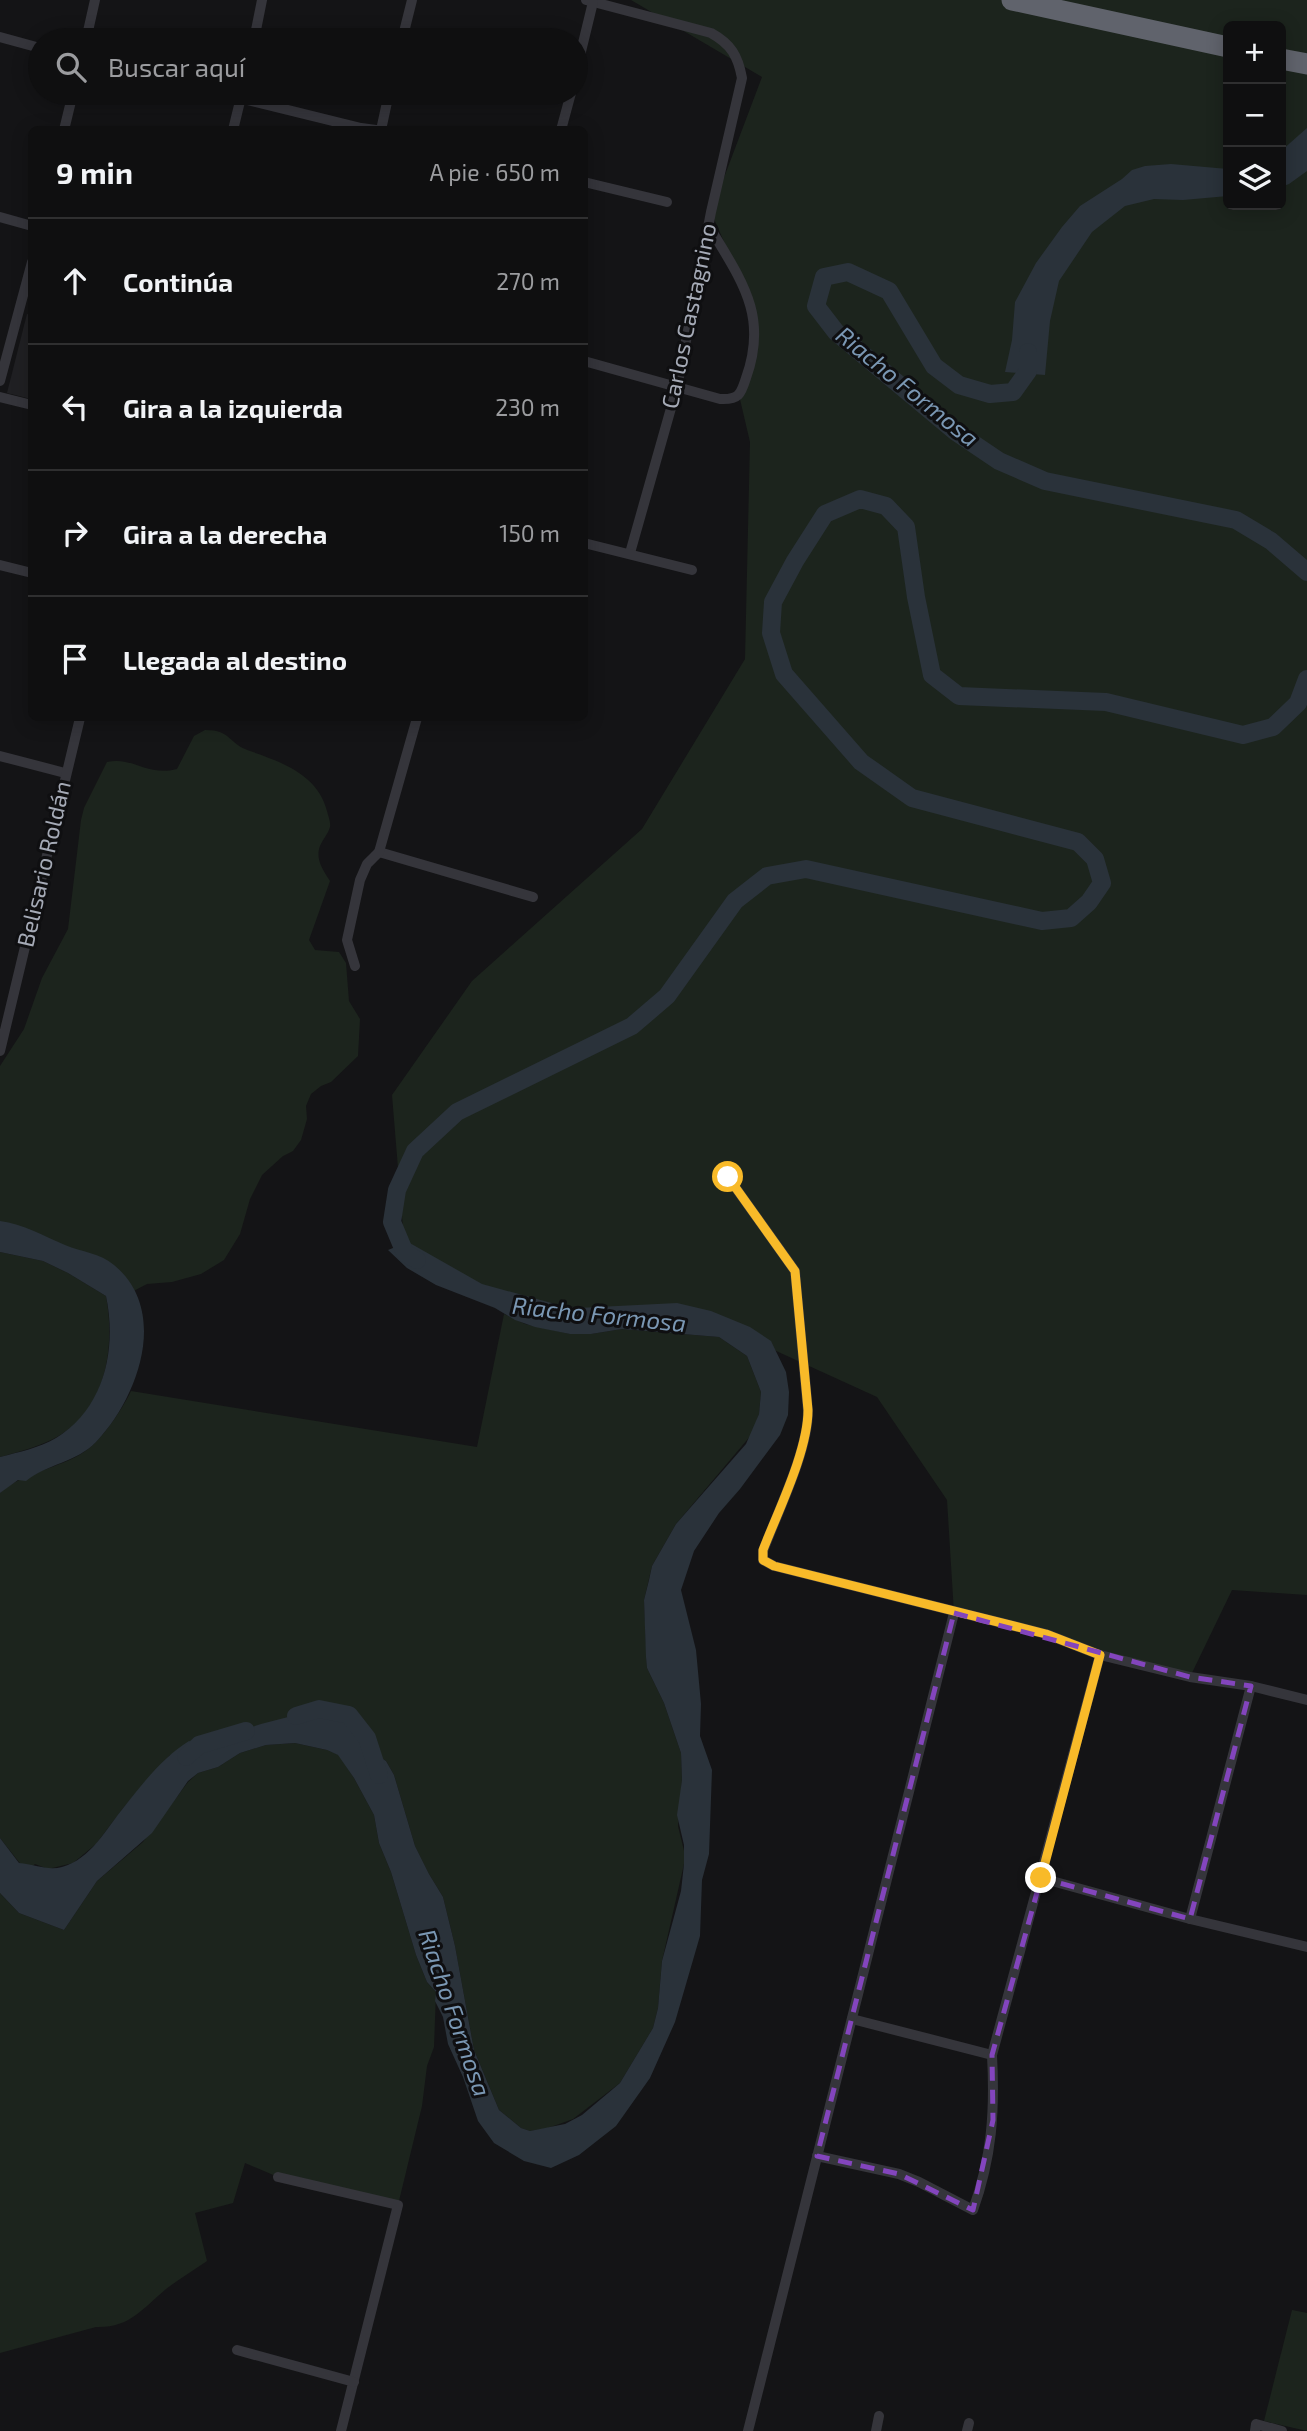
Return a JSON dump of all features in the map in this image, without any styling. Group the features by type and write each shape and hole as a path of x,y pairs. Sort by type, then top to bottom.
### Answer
{"highway":[{"path":"1012,0 1223,46"},
{"path":"1286,60 1307,64"}],"street":[{"path":"89,28 95,0"},
{"path":"256,28 262,0"},
{"path":"405,28 412,0"},
{"path":"585,28 590,1"},
{"name":"Carlos Castagnino","path":"590,1 711,33 732,50 742,78 677,387 630,554"},
{"path":"0,37 28,45"},
{"path":"65,126 70,105"},
{"path":"234,126 239,105"},
{"path":"278,105 354,126"},
{"path":"379,126 385,105"},
{"path":"562,126 568,105"},
{"path":"588,183 667,202"},
{"path":"0,218 28,225"},
{"path":"588,362 720,399 732,400 739,395 752,361 754,322 751,303 709,226"},
{"path":"0,382 28,277"},
{"path":"0,397 28,404"},
{"path":"588,544 692,570"},
{"path":"0,565 28,572"},
{"name":"Belisario Roldán","path":"0,1051 78,721"},
{"path":"355,966 346,940 360,880 367,864 379,852 416,721"},
{"path":"0,756 65,773"},
{"path":"379,852 533,897"},
{"path":"728,1177 795,1271 808,1410 808,1427 803,1445 763,1550 763,1560 774,1566 1046,1634 1100,1655 1190,1677 1251,1686 1307,1700"},
{"path":"748,2431 954,1612"},
{"path":"817,2156 899,2174 973,2210 983,2180 993,2120 992,2055 1100,1655"},
{"path":"1190,1919 1251,1686"},
{"path":"1041,1878 1190,1919 1307,1947"},
{"path":"852,2019 992,2055"},
{"path":"278,2177 398,2205 341,2431"},
{"path":"237,2350 354,2382"},
{"path":"876,2431 879,2416"},
{"path":"1255,2431 1256,2424 1282,2431"}],"highlighted area":[{"path":"954,1613 1190,1677 1251,1686 1190,1919 1041,1878 992,2055 993,2120 973,2210 899,2174 817,2156"}],"shaded area":[{"path":"631,0 1307,0 1307,1595 1232,1590 1190,1677 954,1613 947,1500 877,1397 726,1328 551,1315 405,1253 392,1095 472,981 642,829 745,659 750,442 739,395 752,361 751,303 711,212 762,77"},
{"path":"27,314 28,314 28,398 7,393"},
{"path":"205,730 220,732 243,748 286,765 307,779 322,799 330,825 318,855 330,881 309,940 315,950 339,952 346,963 349,1001 360,1019 358,1056 331,1082 311,1094 306,1106 307,1119 301,1140 293,1151 283,1156 262,1175 250,1199 240,1234 224,1260 201,1274 172,1282 147,1284 120,1298 0,1237 0,1066 24,1029 42,978 68,929 81,820 84,808 107,762 125,762 166,771 177,769 194,736"},
{"path":"0,1252 43,1261 106,1296 109,1347 102,1381 95,1397 75,1424 39,1445 0,1457"},
{"path":"504,1314 525,1324 570,1334 622,1329 719,1337 747,1356 761,1392 759,1414 752,1434 676,1524 652,1566 644,1600 647,1668 664,1703 681,1753 682,1780 678,1826 685,1855 662,1961 658,2008 653,2028 620,2083 573,2119 530,2131 521,2128 499,2110 474,2050 443,1897 415,1846 394,1775 386,1761 372,1752 349,1715 318,1709 170,1755 124,1807 96,1844 73,1863 48,1869 35,1864 26,1871 0,1838 0,1493 20,1480 74,1458 91,1447 131,1391 477,1447"},
{"path":"295,1743 339,1755 354,1778 374,1815 379,1843 391,1872 416,1955 427,1982 436,1992 434,2047 427,2066 422,2106 398,2205 278,2177 245,2163 233,2203 195,2213 207,2261 171,2285 127,2321 0,2353 0,1893 19,1913 64,1930 97,1881 143,1842 188,1782 198,1773 218,1767 240,1753 266,1745"},
{"path":"1292,2310 1307,2313 1307,2431 1264,2421"}],"water":[{"path":"1307,128 1307,171 1286,185 1286,147"},
{"path":"1171,164 1223,169 1223,196 1154,199 1125,206 1092,232 1059,281 1050,321 1045,375 1005,372 1012,340 1015,302 1036,263 1080,206 1132,170"},
{"path":"0,1221 109,1261 131,1284 141,1306 144,1330 142,1354 135,1379 111,1424 96,1442 80,1454 26,1481 18,1480 0,1493 0,1457 56,1438 86,1410 104,1375 110,1336 106,1296 43,1261 0,1252"},
{"path":"408,1242 482,1284 555,1304 578,1308 677,1303 711,1311 750,1327 771,1341 786,1372 788,1415 780,1435 719,1513 694,1551 681,1590 696,1650 701,1704 700,1736 712,1770 709,1854 702,1880 700,1936 675,2022 650,2078 616,2126 579,2155 551,2168 524,2161 494,2143 478,2121 448,2044 443,2017 435,2001 436,1992 427,1982 416,1955 391,1872 379,1843 374,1815 338,1755 295,1743 266,1745 240,1753 218,1767 198,1773 188,1781 152,1833 97,1881 64,1930 19,1913 0,1893 0,1838 19,1863 51,1868 72,1863 90,1850 154,1771 189,1741 199,1745 261,1724 319,1709 360,1729 372,1752 386,1761 394,1775 415,1846 443,1897 474,2050 499,2110 521,2128 530,2131 565,2124 582,2115 620,2083 653,2028 658,2008 662,1961 681,1891 684,1864 684,1845 677,1815 682,1780 681,1753 664,1703 647,1668 644,1600 652,1566 676,1524 746,1444 759,1414 761,1392 747,1356 719,1337 622,1329 570,1334 535,1327 436,1285 407,1268 388,1250"}],"waterway":[{"name":"Riacho Formosa","path":"1028,352 1028,371 1013,392 990,394 959,385 934,366 889,291 848,272 824,277 816,306 836,332 956,432 999,461 1045,481 1236,520 1271,541 1307,572"},
{"name":"Riacho Formosa","path":"417,1260 405,1253 392,1222 397,1190 415,1151 457,1112 632,1026 667,996 735,901 767,876 806,869 1042,921 1071,918 1089,902 1102,883 1095,859 1078,842 912,798 861,762 784,674 771,633 773,602 825,514 860,499 886,506 906,527 916,597 932,675 959,696 1106,702 1243,735 1273,727 1298,703 1307,679"},
{"name":"Riacho Formosa","path":"296,1716 319,1709 349,1715 367,1738 379,1775"},
{"name":"Riacho Formosa","path":"186,1757 199,1745 246,1731"}],"route":[{"path":"728,1177 795,1271 808,1410 808,1427 803,1445 763,1550 763,1560 774,1566 1046,1634 1100,1655 1041,1878"}]}
